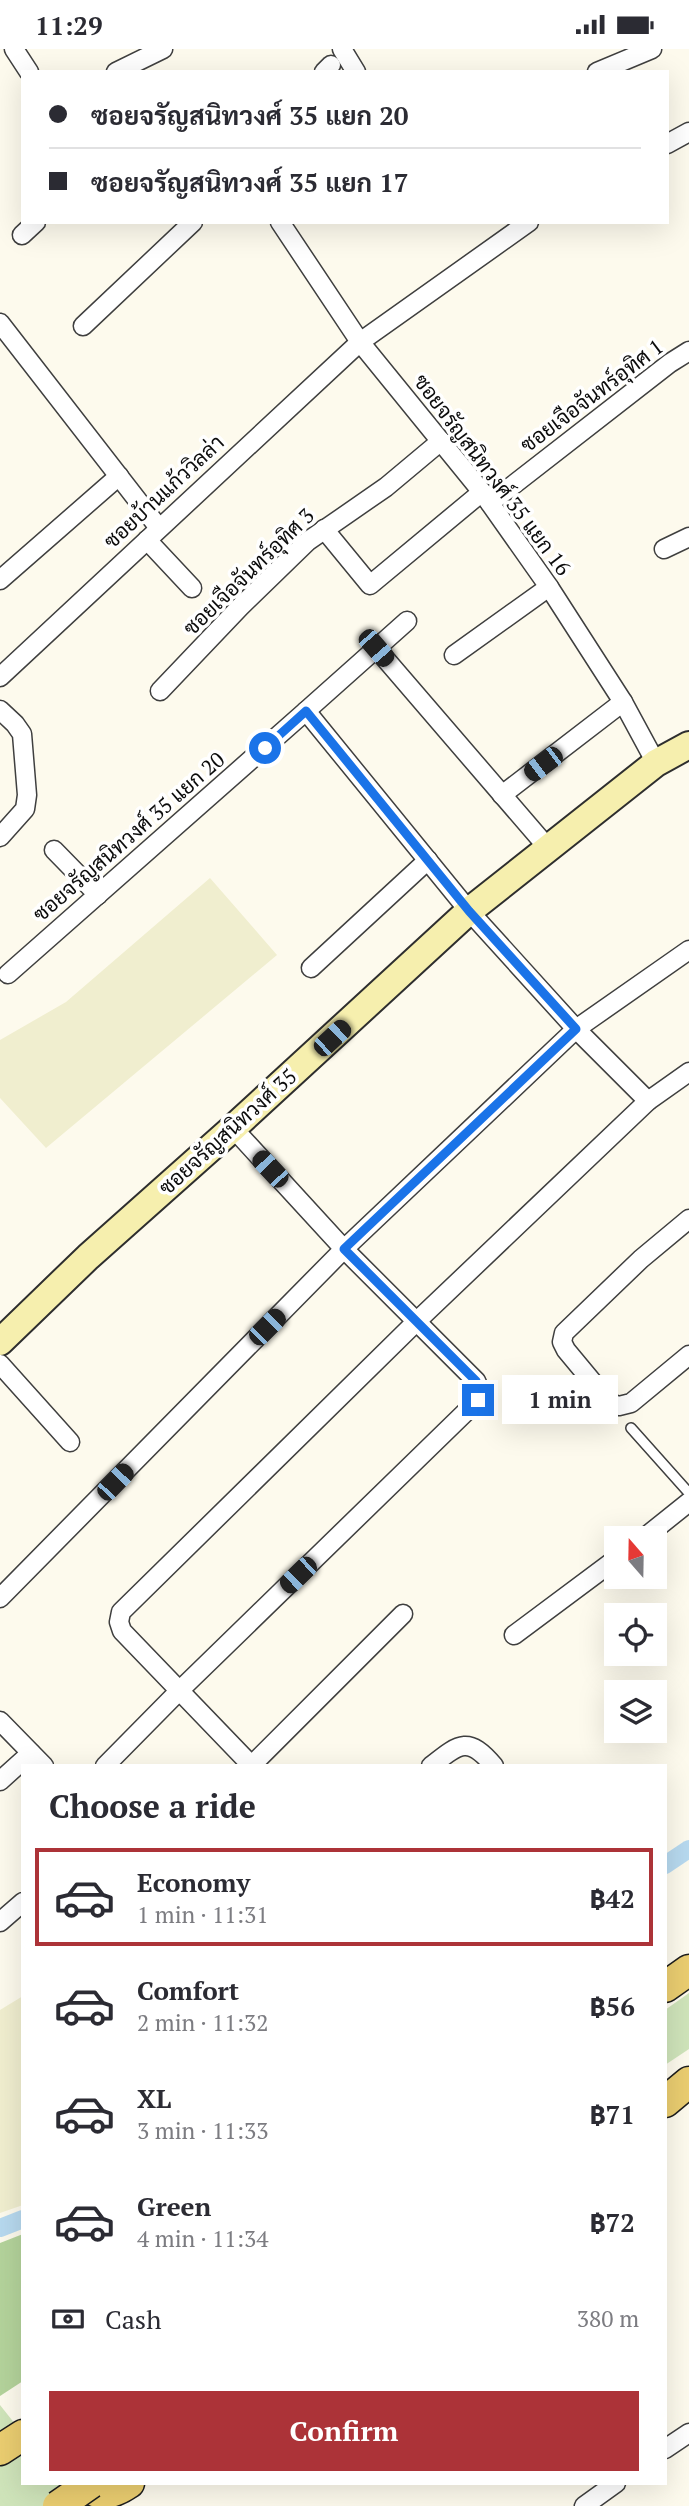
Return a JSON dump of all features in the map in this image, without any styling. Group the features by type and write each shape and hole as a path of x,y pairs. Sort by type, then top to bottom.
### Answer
{"main road":[{"path":"667,2092 689,2079"},
{"path":"667,2100 689,2079"},
{"path":"0,2450 21,2436"},
{"path":"86,2485 97,2493 106,2494 125,2485"},
{"path":"58,2506 88,2485"}],"street":[{"path":"14,49 28,70"},
{"path":"120,70 163,49"},
{"path":"342,49 355,70"},
{"path":"602,70 652,49"},
{"path":"669,143 689,132"},
{"path":"22,235 34,224"},
{"path":"83,326 191,224"},
{"name":"ซอยจรัญสนิทวงศ์ 35 แยก 16","path":"281,224 360,342 486,498 549,587 623,702 656,763"},
{"name":"ซอยบ้านแก้ววิลล่า","path":"0,677 360,342 526,224"},
{"path":"0,323 119,476 153,534 192,588"},
{"name":"ซอยเจือจันทร์อุทิศ 1","path":"324,529 370,585 689,351"},
{"name":"ซอยเจือจันทร์อุทิศ 3","path":"160,691 240,607 324,529 386,487 442,441"},
{"path":"0,580 119,476"},
{"path":"664,549 689,537"},
{"path":"454,656 549,587"},
{"name":"ซอยจรัญสนิทวงศ์ 35 แยก 20","path":"8,974 407,621"},
{"path":"376,648 548,848"},
{"path":"502,795 623,702"},
{"path":"0,710 22,734 27,795 25,809 0,837"},
{"path":"306,711 469,911 576,1029 648,1101"},
{"name":"ซอยจรัญสนิทวงศ์ 35","path":"0,1342 88,1257 469,911 656,763 689,745"},
{"path":"54,850 98,895"},
{"path":"311,968 428,860"},
{"path":"0,1598 344,1249 576,1029 689,950"},
{"path":"249,1764 122,1631 119,1622 121,1612 417,1321 648,1101 689,1072"},
{"path":"107,1764 478,1400 481,1391 476,1381 344,1249 233,1128"},
{"path":"689,1219 641,1259 564,1333 562,1342 610,1403 619,1406 631,1403 689,1355"},
{"path":"0,1364 70,1442"},
{"path":"663,1526 685,1512"},
{"path":"514,1635 604,1568"},
{"path":"253,1764 403,1614"},
{"path":"0,1720 38,1759"},
{"path":"434,1764 455,1747 468,1744 480,1750 492,1764"},
{"path":"0,1781 21,1769"},
{"path":"0,1922 21,1904"},
{"path":"667,2448 689,2433"},
{"path":"584,2506 613,2485"}],"lane":[{"path":"631,1428 689,1493"}],"shaded area":[{"path":"210,878 277,955 46,1148 0,1098 0,1040 66,1002"},
{"path":"21,1997 21,2206 0,2213 0,2010"}],"green space":[{"path":"689,1993 689,2049 667,2064 667,2009"},
{"path":"21,2235 21,2382 0,2396 0,2243"},
{"path":"0,2405 21,2431 21,2485 65,2485 81,2506 0,2506"}],"waterway":[{"path":"667,1864 689,1849"},
{"path":"0,2228 21,2220"}],"route":[{"path":"265,748 306,711 469,911 576,1029 344,1249 476,1381 481,1391 478,1400"}]}
